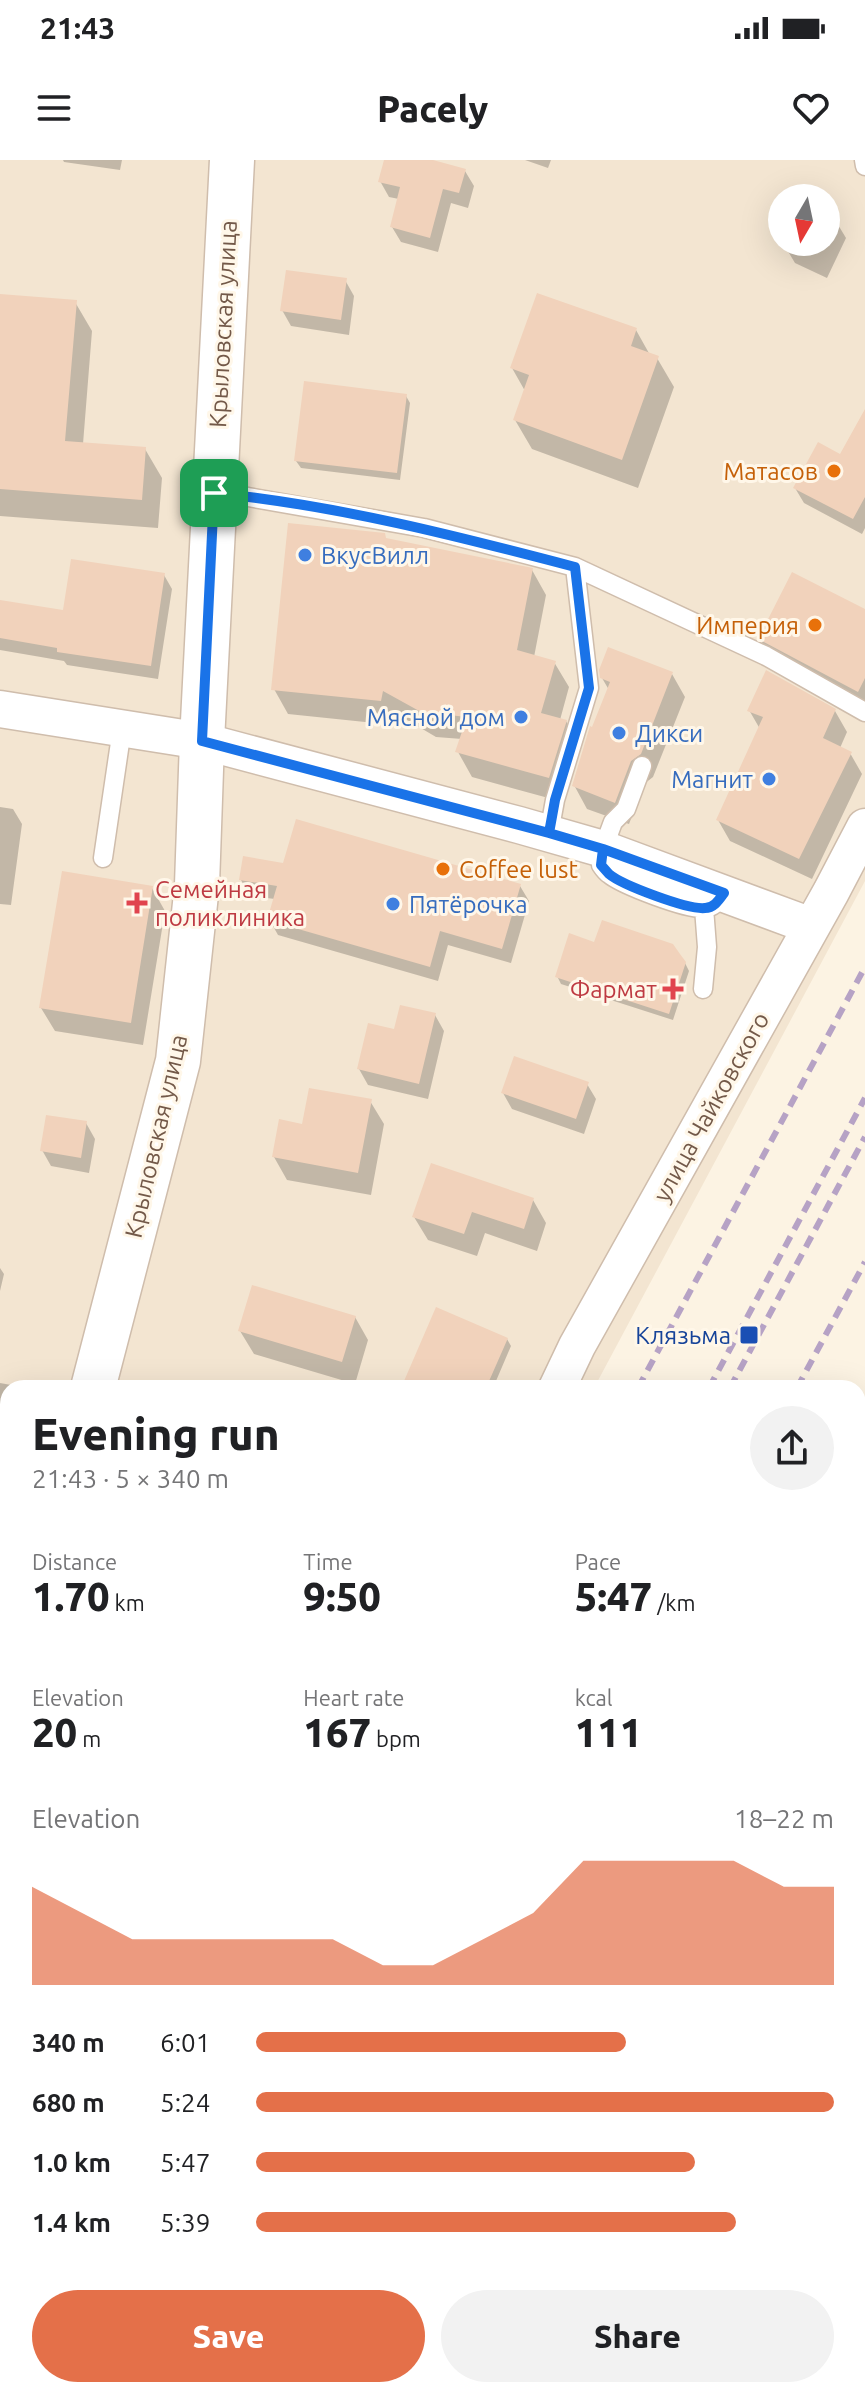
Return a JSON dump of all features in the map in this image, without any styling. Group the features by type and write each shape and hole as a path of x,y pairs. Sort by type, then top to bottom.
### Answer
{"street":[{"name":"Крыловская улица","path":"95,1380 178,1061 197,885 232,160"},
{"path":"0,709 202,741 549,833 603,849 714,901 811,926"},
{"name":"улица Чайковского","path":"561,1380 865,827"}],"lane":[{"path":"864,160 865,166"},
{"path":"214,493 424,528 575,567 766,656 865,712"},
{"path":"549,833 555,800 589,688 575,567"},
{"path":"103,858 122,729"},
{"path":"603,849 613,822 626,809 642,766"},
{"path":"703,989 714,901"}],"shaded area":[{"path":"0,160 865,160 865,881 598,1380 0,1380"}],"building":[{"path":"384,160 433,160 466,169 459,193 443,189 430,238 390,227 400,187 378,182"},
{"path":"286,270 347,278 341,320 280,311"},
{"path":"537,293 637,328 631,346 659,356 622,460 513,420 529,375 510,368"},
{"path":"0,294 77,300 65,441 146,447 142,500 0,489"},
{"path":"304,381 407,394 397,473 294,461"},
{"name":"Матасов","path":"865,409 865,497 853,519 793,488 818,442 840,454"},
{"path":"288,523 385,533 386,538 533,568 517,650 556,661 541,713 567,720 549,778 455,752 467,717 421,712 383,691 381,701 271,690"},
{"path":"71,559 165,573 151,666 57,652 57,648 0,638 0,600 63,610"},
{"name":"Империя","path":"792,572 865,609 865,678 858,692 758,639"},
{"name":"Дикси","path":"608,647 673,672 641,754 631,761 615,803 572,786 590,726 610,682 600,678 599,670"},
{"name":"Магнит","path":"766,670 836,709 823,738 852,752 799,859 716,820 763,717 747,711"},
{"name":"Пятёрочка","path":"296,819 521,884 502,949 440,931 430,967 267,920 277,886 239,880 243,856 283,863"},
{"path":"62,871 153,886 131,1023 39,1008"},
{"path":"602,920 673,944 686,962 669,1014 555,977 569,933 594,942"},
{"path":"400,1005 436,1013 419,1084 357,1069 368,1023 394,1029"},
{"path":"514,1056 589,1082 576,1119 501,1093"},
{"path":"309,1088 372,1099 358,1173 272,1157 279,1119 302,1124"},
{"path":"46,1115 87,1121 81,1158 40,1151"},
{"path":"431,1163 534,1198 524,1229 472,1212 464,1234 412,1217"},
{"path":"252,1285 356,1316 342,1362 238,1331"},
{"path":"436,1307 508,1338 490,1380 404,1380"}],"railway":[{"path":"642,1380 865,967"},
{"path":"713,1380 865,1098"},
{"path":"734,1380 865,1137"},
{"path":"801,1380 865,1262"}],"place":[{"name":"Матасов","path":"834,471"},
{"name":"ВкусВилл","path":"305,555"},
{"name":"Империя","path":"815,625"},
{"name":"Мясной дом","path":"521,717"},
{"name":"Дикси","path":"619,733"},
{"name":"Магнит","path":"769,779"},
{"name":"Coffee lust","path":"443,869"},
{"name":"Семейная поликлиника","path":"137,903"},
{"name":"Пятёрочка","path":"393,904"},
{"name":"Фармат","path":"673,989"},
{"name":"Клязьма","path":"749,1335"}],"route":[{"path":"214,493 202,741 603,849 724,893 716,904 704,908 670,900 625,883 601,865 603,849 549,833 555,800 589,688 575,567 424,528 214,493"}]}
